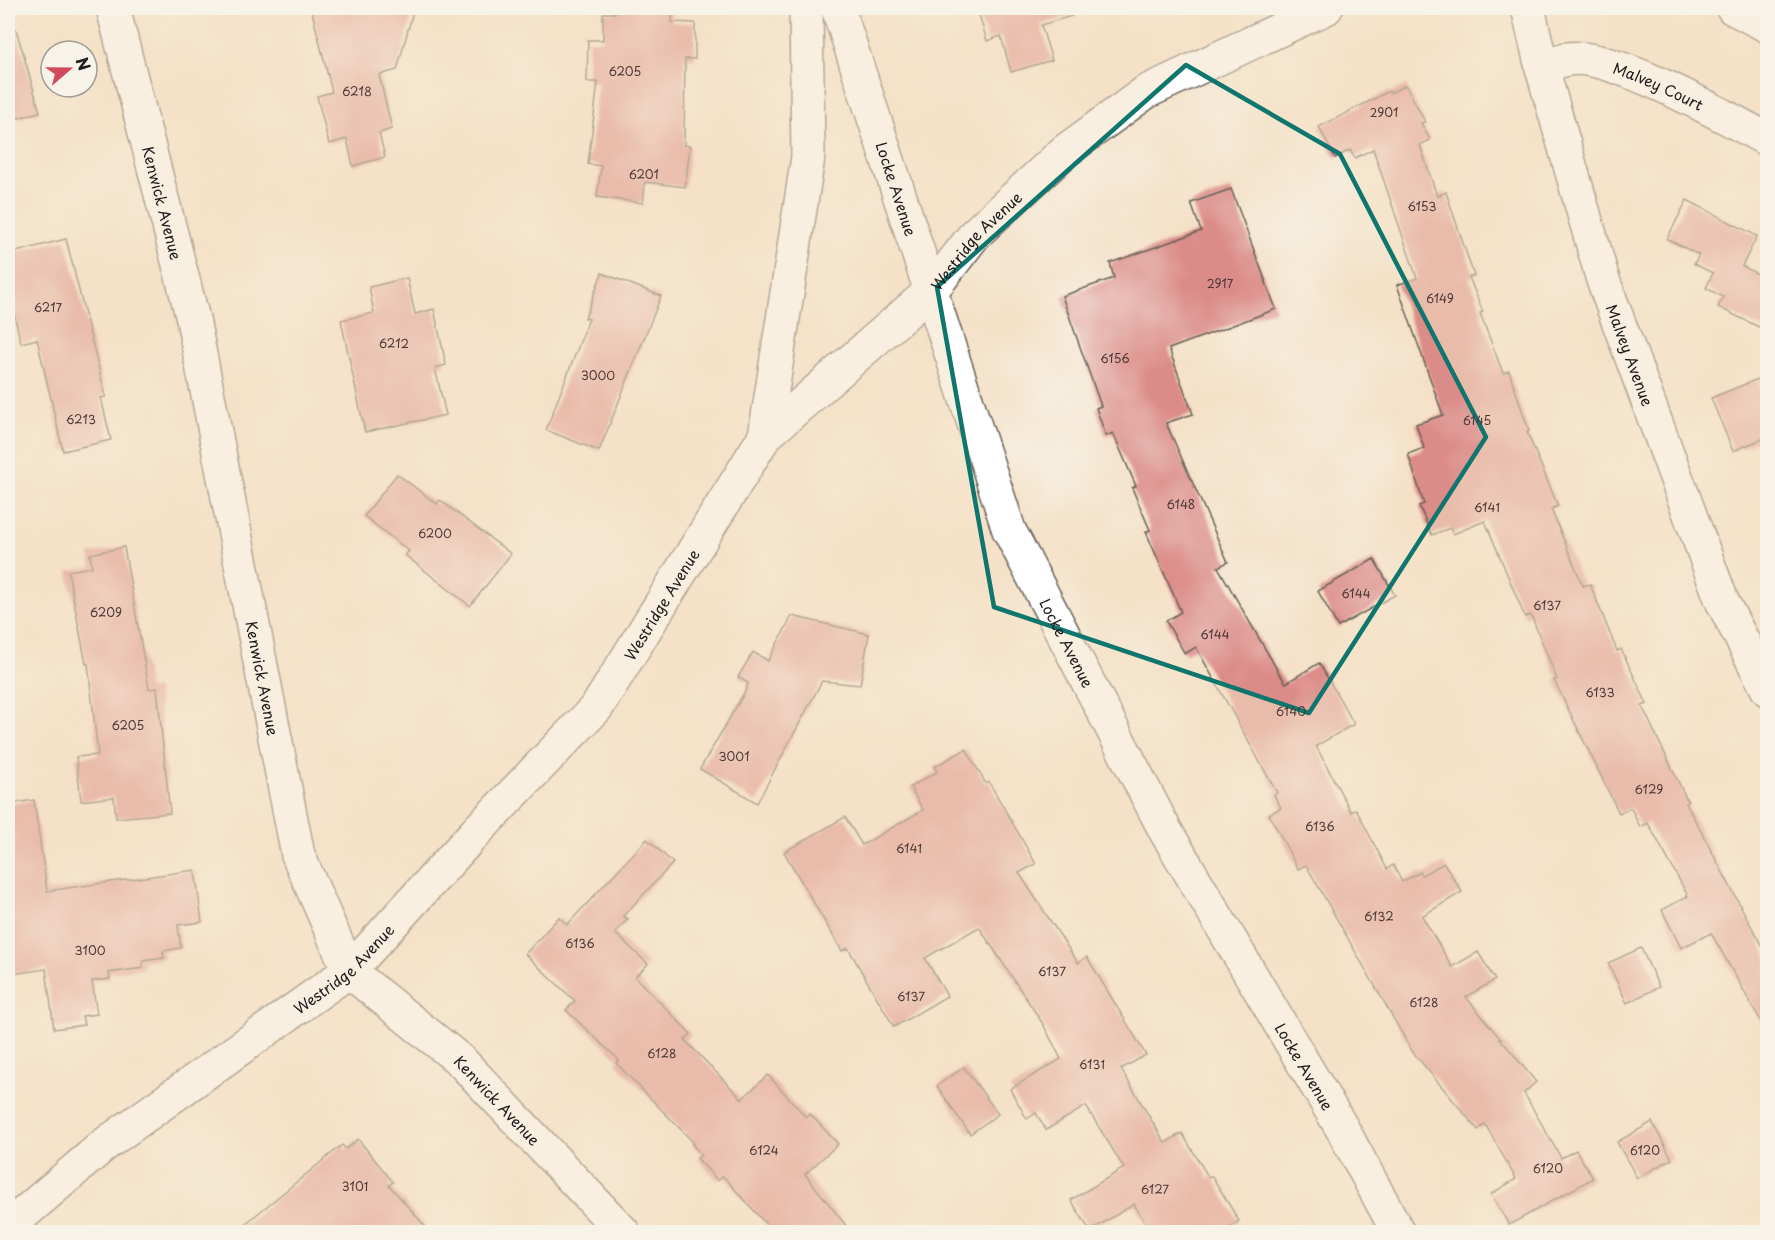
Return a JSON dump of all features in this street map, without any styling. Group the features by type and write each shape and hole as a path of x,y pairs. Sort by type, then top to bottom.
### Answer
{"street":[{"name":"Kenwick Avenue","path":"113,8 193,319 298,855 349,971 461,1061 623,1233"},
{"path":"765,436 808,157 806,8"},
{"name":"Locke Avenue","path":"838,8 1010,530 1165,830 1343,1130 1398,1233"},
{"name":"Westridge Avenue","path":"8,1227 104,1145 349,971 474,834 597,707 765,436 931,291 975,234 1065,151 1137,99 1304,16 1326,8"},
{"name":"Malvey Avenue","path":"1528,8 1542,68 1603,280 1722,601 1767,690"},
{"path":"1733,8 1767,26"},
{"name":"Malvey Court","path":"1542,68 1570,58 1619,66 1712,110 1767,140"}],"highlighted area":[{"path":"1186,65 1340,154 1486,437 1309,713 994,607 937,287"}],"building":[{"path":"311,8 414,8 397,70 379,75 392,129 379,133 385,157 353,166 347,139 329,144 317,96 332,92"},
{"path":"615,8 673,8 672,22 695,23 695,59 685,59 684,145 690,146 685,187 645,182 643,203 597,197 601,166 588,164 598,82 587,82 588,40 603,40 603,13 615,13"},
{"path":"977,8 1071,8 1072,16 1041,25 1052,60 1011,72 1001,36 987,41"},
{"path":"16,29 40,112 8,121 8,30"},
{"path":"1406,85 1425,122 1421,123 1430,140 1420,145 1437,196 1446,192 1474,276 1469,277 1483,312 1480,313 1503,373 1509,371 1529,431 1527,432 1558,506 1551,509 1583,586 1590,584 1617,651 1621,649 1647,704 1642,706 1688,802 1686,803 1767,956 1767,1032 1711,933 1681,948 1662,910 1688,896 1648,823 1640,827 1631,808 1619,813 1554,680 1557,679 1531,615 1525,617 1485,521 1453,534 1450,528 1432,535 1419,506 1424,504 1408,454 1424,448 1416,424 1443,415 1397,285 1417,278 1373,149 1355,158 1350,150 1335,158 1319,127 1389,91 1390,93"},
{"path":"1231,189 1276,309 1169,349 1193,414 1166,423 1228,562 1218,567 1279,673 1286,683 1319,663 1354,724 1316,746 1351,812 1356,809 1387,869 1393,865 1402,882 1420,872 1422,875 1444,863 1462,892 1422,916 1452,967 1478,952 1495,980 1466,997 1536,1082 1524,1093 1561,1158 1576,1150 1593,1178 1509,1225 1491,1194 1516,1179 1485,1124 1478,1130 1412,1051 1306,865 1298,869 1269,814 1281,808 1274,795 1277,793 1196,647 1185,654 1166,621 1181,612 1146,532 1150,530 1132,488 1136,486 1113,433 1106,436 1096,408 1101,406 1062,296 1114,278 1110,263 1201,231 1191,203"},
{"path":"1687,200 1757,236 1742,266 1767,279 1767,331 1718,307 1723,297 1706,288 1713,273 1694,264 1699,255 1667,239"},
{"path":"66,239 106,397 101,398 111,440 63,451 37,339 21,343 8,289 8,254"},
{"path":"602,273 661,296 599,451 546,430 589,319 585,318"},
{"path":"407,278 415,314 434,309 446,365 435,368 446,415 365,432 341,320 374,313 369,287"},
{"path":"1758,379 1767,404 1767,437 1733,451 1711,398"},
{"path":"397,474 437,504 440,500 511,554 470,606 405,555 409,551 364,516"},
{"path":"124,547 149,689 157,688 170,813 116,818 114,797 81,801 76,757 98,755 88,664 86,664 68,571 92,567 90,554"},
{"path":"1374,559 1395,595 1338,627 1318,591"},
{"path":"792,616 869,634 860,685 822,681 757,803 700,769 746,690 748,683 738,677 753,652 768,661"},
{"path":"966,749 986,784 989,782 1036,864 1019,873 1078,963 1087,957 1146,1055 1121,1069 1165,1143 1182,1133 1209,1178 1212,1176 1239,1221 1221,1233 1151,1233 1134,1204 1090,1231 1071,1200 1124,1168 1086,1106 1046,1130 1036,1113 1027,1119 1010,1089 1061,1059 1043,1024 979,927 925,958 947,996 894,1027 848,948 842,951 784,852 845,817 862,845 923,810 910,787 937,772 934,767"},
{"path":"34,800 47,891 195,870 202,922 178,925 181,948 163,951 164,958 143,961 143,968 109,973 110,979 92,981 97,1014 82,1016 84,1025 54,1029 46,969 12,974 8,938 8,804"},
{"path":"647,839 673,863 623,916 628,919 615,933 648,964 635,977 691,1034 685,1040 742,1099 768,1075 806,1117 810,1114 838,1144 805,1174 852,1233 774,1233 723,1176 718,1181 697,1158 701,1155 692,1144 694,1143 616,1063 619,1060 566,1010 575,1001 525,954 559,917 567,925"},
{"path":"1641,948 1659,987 1627,1003 1608,963"},
{"path":"964,1067 998,1114 970,1134 937,1086"},
{"path":"1652,1122 1672,1159 1637,1178 1617,1142"},
{"path":"358,1139 393,1182 389,1185 431,1233 234,1233 342,1145 346,1149"}]}
